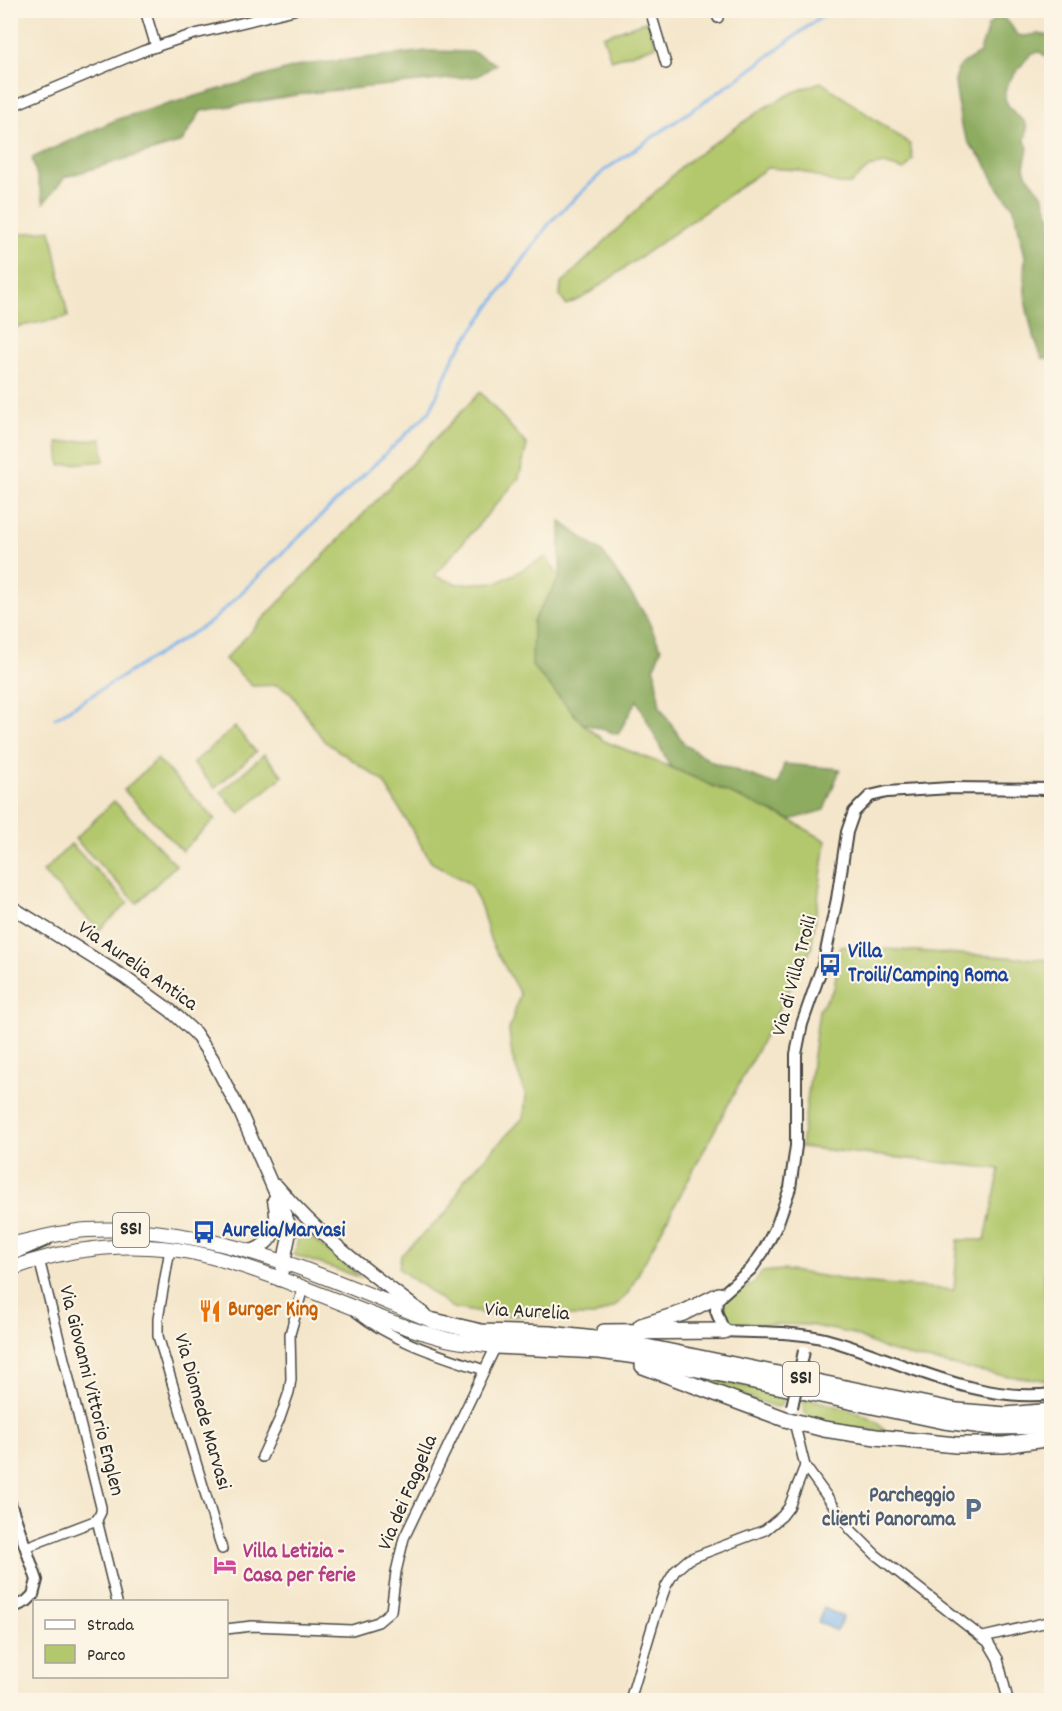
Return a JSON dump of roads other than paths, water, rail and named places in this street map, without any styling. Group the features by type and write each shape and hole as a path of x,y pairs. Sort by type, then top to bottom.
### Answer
{"highway":[{"path":"618,1332 666,1319 719,1296"},
{"name":"Via Aurelia","path":"434,1321 461,1329 492,1333 550,1334 622,1342 957,1411 1006,1415 1052,1411"},
{"path":"550,1334 724,1331"},
{"name":"Via Aurelia","path":"496,1346 600,1351 636,1356 944,1421 1003,1427 1052,1426"},
{"path":"600,1351 793,1414 825,1429 956,1445 998,1445 1052,1438"}],"main road":[{"name":"Via Aurelia Antica","path":"10,906 123,977 171,1011 195,1033 219,1070 268,1176"},
{"path":"268,1176 290,1232 280,1280"},
{"path":"268,1176 299,1211 339,1250"},
{"path":"251,1251 261,1247 268,1240 276,1224 277,1215 268,1176"},
{"path":"290,1232 295,1228 305,1230 339,1250 434,1321"},
{"name":"Via Aurelia","path":"10,1245 85,1231 157,1231 201,1238 251,1251 434,1321"},
{"name":"Via Aurelia","path":"10,1269 34,1260 99,1247 170,1249 222,1260 448,1339 496,1346"}],"street":[{"path":"145,10 156,47"},
{"path":"10,107 101,67 191,35 294,10"},
{"path":"650,10 666,64"},
{"name":"Via di Villa Troili","path":"719,1296 741,1279 759,1258 777,1225 790,1188 796,1146 795,1060 797,1043 824,961 847,832 854,812 870,796 887,792 950,788 1052,789"},
{"path":"10,1256 55,1235"},
{"name":"Via Diomede Marvasi","path":"170,1249 158,1319 158,1336 222,1549"},
{"name":"Via Aurelia","path":"10,1276 34,1260"},
{"name":"Via Giovanni Vittorio Englen","path":"34,1260 101,1507 97,1520 117,1600"},
{"path":"262,1456 280,1418 289,1392 290,1334 303,1288"},
{"path":"719,1296 715,1308 724,1331 809,1336 843,1345 962,1386 1000,1392 1052,1394"},
{"name":"Via Aurelia","path":"345,1304 368,1322 393,1336 428,1351 484,1370"},
{"path":"809,1336 804,1351 793,1414 806,1466 848,1525 876,1555 983,1637 992,1647 998,1659 1008,1701"},
{"path":"484,1370 496,1346"},
{"name":"Via dei Faggella","path":"228,1629 252,1626 352,1630 370,1626 386,1617 392,1605 396,1572 404,1538 484,1370"},
{"path":"630,1701 655,1617 666,1586 675,1570 689,1559 750,1537 772,1526 789,1507 806,1466"},
{"path":"10,1503 37,1577 37,1584 30,1598 10,1609"},
{"path":"26,1547 97,1520"},
{"path":"983,1637 1052,1622"}],"water":[{"path":"824,1608 843,1617 837,1631 818,1622"}],"waterway":[{"path":"55,718 212,621 430,411 454,356 551,221 605,170 746,73 830,10"}],"place":[{"name":"Villa Troili/Camping Roma","path":"830,965"},
{"name":"Aurelia/Marvasi","path":"204,1232"},
{"name":"Burger King","path":"210,1311"},
{"name":"Parcheggio clienti Panorama","path":"973,1509"},
{"name":"Villa Letizia - Casa per ferie","path":"225,1565"}]}
